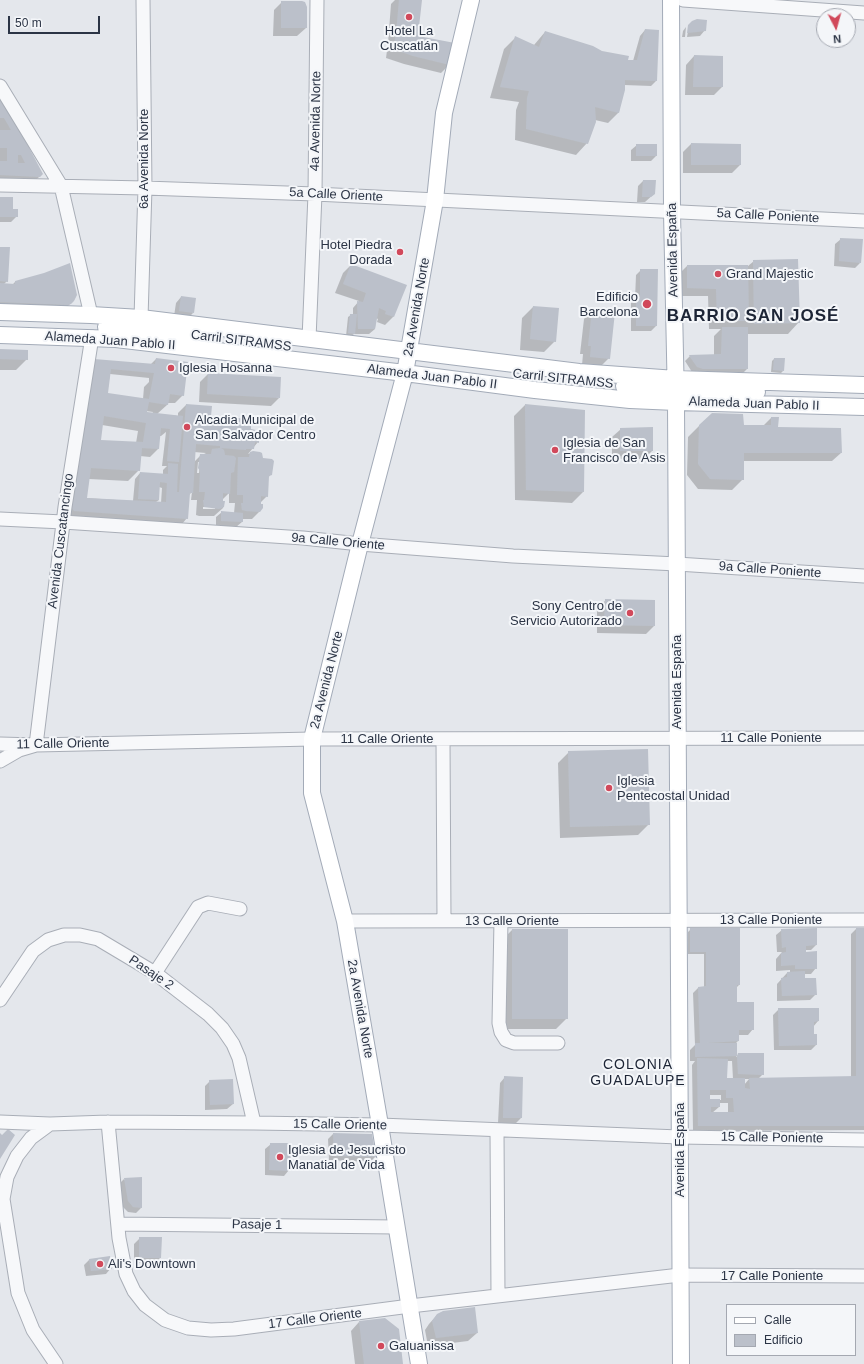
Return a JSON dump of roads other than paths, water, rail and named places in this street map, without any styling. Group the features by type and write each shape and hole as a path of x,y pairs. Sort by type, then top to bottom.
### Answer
{"main road":[{"name":"2a Avenida Norte","path":"419,1364 345,921 312,793 312,739 360,544 408,362 435,200 444,113 471,0"},
{"name":"Avenida España","path":"671,0 672,212 676,390 681,1364"},
{"name":"Alameda Juan Pablo II","path":"0,312 141,318 309,339 408,362 579,394 864,385"},
{"name":"Carril SITRAMSS","path":"0,323 101,326 408,362"},
{"name":"Alameda Juan Pablo II","path":"0,335 92,337 408,362 579,372 676,390 864,407"},
{"path":"676,390 864,395"}],"street":[{"name":"6a Avenida Norte","path":"141,318 144,188 143,0"},
{"name":"4a Avenida Norte","path":"309,339 315,194 317,0"},
{"path":"683,0 864,13"},
{"path":"0,86 61,186 91,315"},
{"name":"5a Calle Oriente","path":"0,185 315,194 672,212"},
{"name":"5a Calle Poniente","path":"672,212 864,221"},
{"name":"Avenida Cuscatancingo","path":"36,745 63,522 92,337"},
{"name":"9a Calle Oriente","path":"0,519 303,538 513,556 677,564"},
{"name":"9a Calle Poniente","path":"677,564 864,576"},
{"name":"11 Calle Poniente","path":"678,739 864,738"},
{"name":"11 Calle Oriente","path":"0,744 36,745 312,739 678,739"},
{"path":"443,740 444,921"},
{"path":"0,761 19,750 36,745"},
{"path":"155,973 198,907 208,903 240,909"},
{"name":"13 Calle Oriente","path":"345,921 678,920"},
{"name":"13 Calle Poniente","path":"678,920 864,920"},
{"path":"501,921 499,1023 501,1032 506,1040 514,1043 558,1043"},
{"name":"Pasaje 2","path":"0,1000 33,951 48,940 64,935 80,935 98,940 155,973 208,1014 222,1028 233,1044 239,1058 244,1074 254,1123"},
{"name":"15 Calle Oriente","path":"0,1122 50,1124 108,1122 380,1125 497,1131 680,1137"},
{"name":"17 Calle Oriente","path":"108,1122 119,1238 126,1274 134,1291 145,1305 165,1320 188,1328 211,1330 234,1329 410,1306 680,1275"},
{"path":"50,1124 31,1138 17,1156 7,1177 2,1196 18,1293 33,1330 56,1364"},
{"path":"497,1131 498,1296"},
{"name":"15 Calle Poniente","path":"680,1137 864,1140"},
{"name":"Pasaje 1","path":"118,1224 396,1227"},
{"name":"17 Calle Poniente","path":"680,1275 864,1276"}],"place":[{"name":"Hotel La Cuscatlán","path":"409,17"},
{"name":"Hotel Piedra Dorada","path":"400,252"},
{"name":"Grand Majestic","path":"718,274"},
{"name":"Edificio Barcelona","path":"647,304"},
{"name":"Iglesia Hosanna","path":"171,368"},
{"name":"Alcadia Municipal de San Salvador Centro","path":"187,427"},
{"name":"Iglesia de San Francisco de Asis","path":"555,450"},
{"name":"Sony Centro de Servicio Autorizado","path":"630,613"},
{"name":"Iglesia Pentecostal Unidad","path":"609,788"},
{"name":"Iglesia de Jesucristo Manatial de Vida","path":"280,1157"},
{"name":"Ali's Downtown","path":"100,1264"},
{"name":"Galuanissa","path":"381,1346"}],"district":[{"name":"BARRIO SAN JOSÉ","path":"753,316"},
{"name":"COLONIA GUADALUPE","path":"638,1074"}]}
